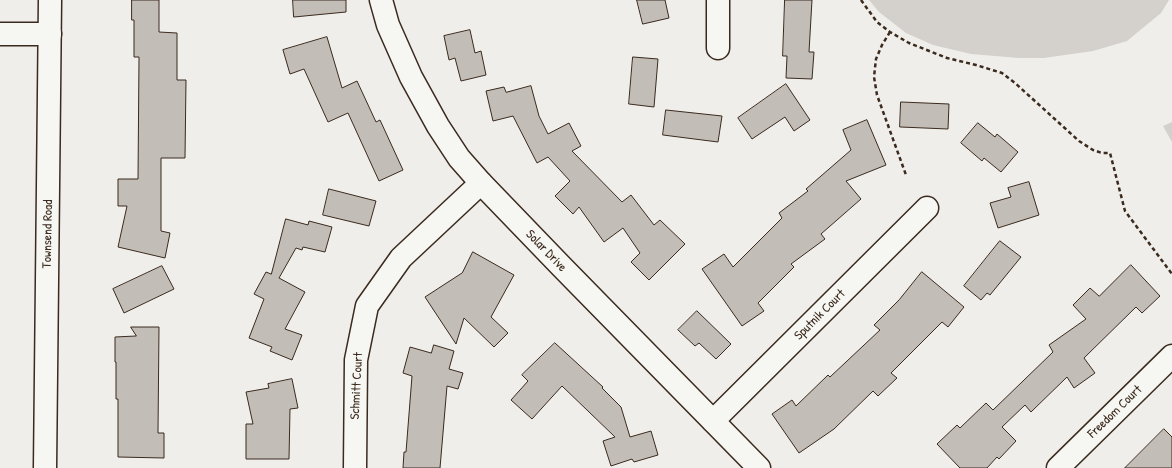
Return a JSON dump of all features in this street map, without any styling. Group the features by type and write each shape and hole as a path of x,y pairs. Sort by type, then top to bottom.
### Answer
{"street":[{"name":"Townsend Road","path":"45,468 50,0"},
{"name":"Solar Drive","path":"381,0 388,25 411,77 438,126 459,158 481,183 759,468"},
{"path":"718,0 718,48"},
{"path":"0,34 50,34"},
{"name":"Schmitt Court","path":"354,468 356,360 367,306 401,258 481,183"},
{"name":"Sputnik Court","path":"713,421 928,208"},
{"name":"Freedom Court","path":"1058,468 1172,356"}],"path":[{"path":"861,0 877,22 890,32 909,43 946,58 1002,73 1079,141 1093,150 1102,153 1110,153 1125,211 1172,274"},
{"path":"890,32 876,59 874,77 877,95 906,175"}],"shaded area":[{"path":"869,0 1169,0 1161,13 1127,41 1093,51 1044,58 1019,58 971,54 933,45 906,33 879,12"},
{"path":"1172,122 1172,142 1163,126"}],"building":[{"path":"132,0 159,0 159,32 177,33 177,80 186,80 185,158 161,158 161,231 170,233 165,258 118,247 127,206 118,206 118,179 138,179 139,57 134,57 134,20 132,20"},
{"path":"293,0 346,0 346,12 294,17"},
{"path":"637,0 665,0 669,18 643,24"},
{"path":"785,0 812,0 809,52 814,52 812,79 786,78 787,56 783,56"},
{"path":"470,30 475,53 481,51 486,75 461,81 455,58 449,60 444,36"},
{"path":"327,37 342,88 357,81 376,122 380,120 403,170 379,181 348,113 328,122 304,69 290,74 283,50"},
{"path":"633,57 658,59 654,107 629,104"},
{"path":"786,84 810,120 794,131 785,117 752,139 738,118"},
{"path":"531,86 539,116 548,134 569,123 581,146 572,151 622,202 631,195 654,225 660,220 685,244 649,280 631,262 640,253 623,228 604,242 579,207 573,214 555,196 570,181 548,157 537,163 513,116 493,121 486,91 504,87 506,92"},
{"path":"901,102 949,104 948,129 900,127"},
{"path":"666,110 722,116 718,142 663,135"},
{"path":"867,120 886,165 846,181 861,199 821,234 825,239 791,264 794,267 758,303 764,311 742,326 702,269 724,254 733,267 782,218 779,213 808,191 806,189 851,150 843,130"},
{"path":"978,123 995,137 997,134 1018,152 1001,172 984,158 982,161 961,143"},
{"path":"1029,182 1039,215 998,228 990,203 1011,197 1008,188"},
{"path":"329,189 376,201 369,226 323,215"},
{"path":"286,219 308,225 309,221 332,227 325,252 303,247 302,250 296,248 279,278 305,292 285,329 302,335 292,360 270,351 272,347 249,338 264,299 254,294 266,272 271,274"},
{"path":"1000,241 1021,257 990,295 987,293 981,300 964,286"},
{"path":"473,252 514,275 491,317 508,333 494,347 464,318 456,344 425,297 462,273"},
{"path":"1131,265 1160,296 1142,313 1136,307 1084,358 1095,373 1074,388 1067,377 1031,412 1025,405 1002,427 1016,441 999,459 997,457 987,468 960,468 937,444 957,425 960,428 986,403 993,410 1053,352 1049,345 1086,319 1073,305 1090,288 1099,296"},
{"path":"162,266 174,289 124,313 113,289"},
{"path":"922,272 964,307 948,327 942,322 891,373 897,378 878,396 873,391 834,429 799,453 772,414 792,400 796,406 828,375 830,377 880,330 874,325 899,300"},
{"path":"697,311 731,344 716,359 699,343 695,346 678,330"},
{"path":"131,327 159,327 158,433 164,433 164,458 118,457 118,399 116,399 115,337 136,336"},
{"path":"555,343 603,387 602,388 621,407 630,437 651,431 658,455 634,462 632,459 611,466 603,441 615,437 562,386 532,419 511,400 528,381 522,375"},
{"path":"434,345 454,351 449,369 463,373 458,389 447,386 440,468 403,468 404,452 406,452 412,376 403,373 410,347 431,353"},
{"path":"292,379 298,408 290,409 289,459 246,459 246,424 253,424 246,392 269,388 268,384"},
{"path":"1164,429 1172,437 1172,468 1125,468"}]}
